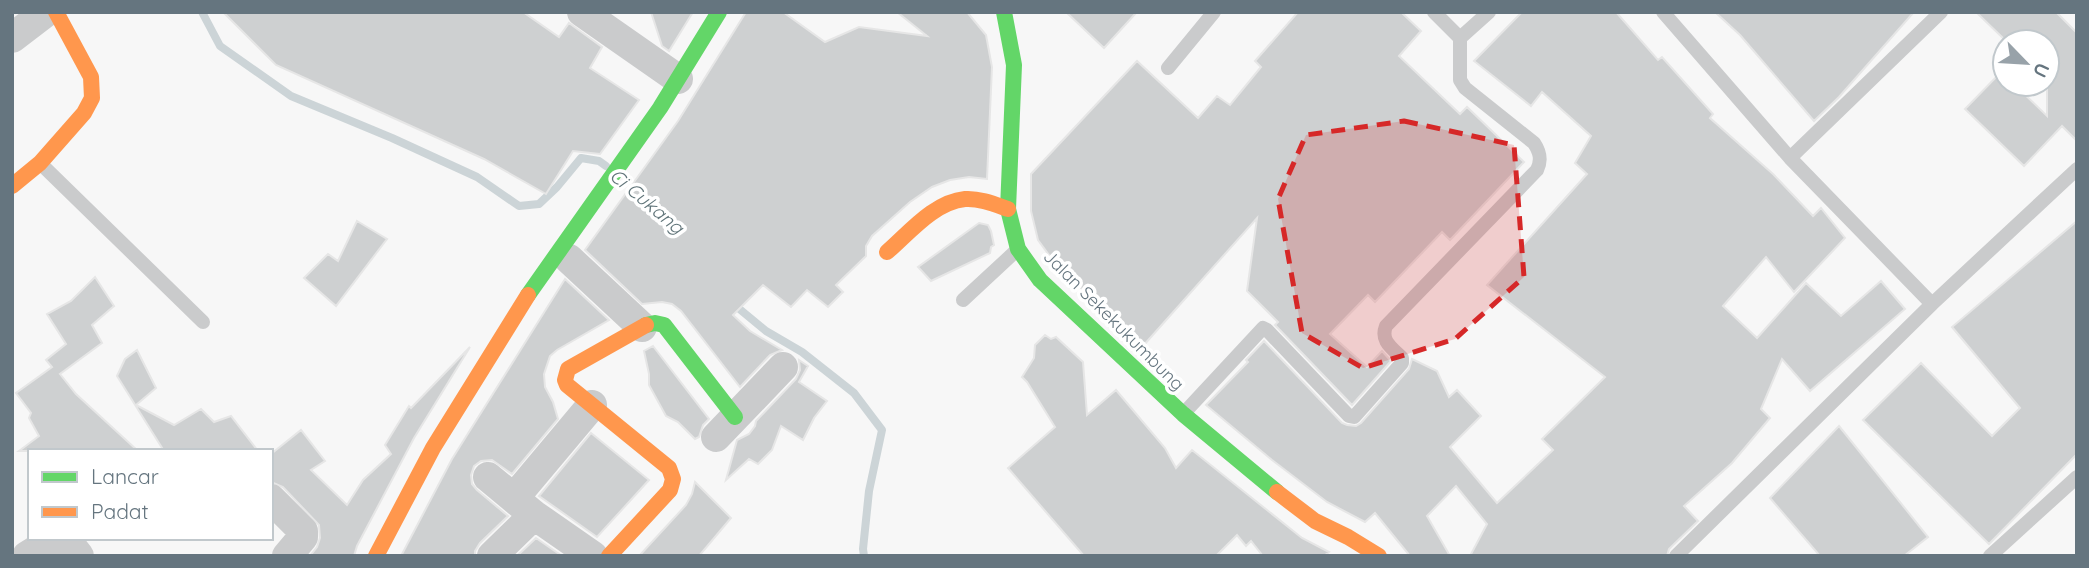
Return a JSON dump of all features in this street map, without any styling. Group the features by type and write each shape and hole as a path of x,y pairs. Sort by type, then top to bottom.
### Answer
{"street":[{"path":"12,38 46,12"},
{"path":"12,186 40,163 84,113 92,98 91,77 56,12"},
{"path":"582,12 678,79"},
{"path":"376,556 433,448 536,282 660,108 719,12"},
{"name":"Jalan Sekekukumbung","path":"1004,12 1014,65 1008,209 1018,249 1040,280 1183,414 1315,521 1379,556"},
{"path":"887,252 940,207 963,198 1008,209"},
{"path":"569,259 642,327"},
{"path":"608,556 670,490 673,474 567,384 565,380 568,369 642,327 653,323 664,325 726,427 783,367"},
{"path":"492,556 592,405"},
{"path":"488,477 593,556"},
{"path":"273,501 304,534 287,556"},
{"path":"27,556 53,540"},
{"path":"67,540 79,556"}],"lane":[{"path":"1168,68 1214,12"},
{"path":"1183,414 1263,328 1349,416 1354,417 1402,363 1402,358 1384,340 1383,333 1387,326 1537,170 1540,164 1538,149 1534,143 1465,88 1460,80 1460,38 1434,12"},
{"path":"1460,38 1489,12"},
{"path":"1663,12 1790,158 1932,304"},
{"path":"1790,158 1941,12"},
{"path":"40,163 203,322"},
{"path":"1676,556 1932,304 2077,169"},
{"path":"963,300 1018,249"},
{"path":"1990,556 2077,477"}],"highlighted area":[{"path":"1404,121 1514,145 1524,277 1455,339 1363,368 1302,333 1278,199 1306,135"}],"building":[{"path":"223,12 523,12 559,37 569,23 602,47 590,68 639,100 600,154 573,151 546,194 484,159 276,65"},
{"path":"651,12 693,12 669,51 662,46"},
{"path":"746,12 783,12 825,42 859,27 927,36 897,12 967,12 986,35 992,67 987,179 969,177 950,180 932,187 910,202 872,236 866,246 866,256 836,285 843,292 828,307 807,290 791,307 763,285 733,315 750,331 782,350 770,355 740,387 681,311 672,304 662,302 642,304 585,250 678,121"},
{"path":"1066,12 1137,12 1104,48"},
{"path":"1298,12 1401,12 1421,31 1399,56 1460,114 1467,107 1524,162 1450,240 1442,232 1375,302 1368,295 1330,334 1367,367 1382,351 1391,361 1352,405 1275,325 1278,322 1247,291 1257,218 1143,346 1057,266 1038,240 1031,211 1031,174 1137,61 1198,118 1217,96 1230,105 1261,67 1255,61"},
{"path":"1522,12 1616,12 1658,60 1662,57 1713,114 1710,118 1773,174 1813,216 1821,208 1845,238 1794,292 1766,257 1723,306 1757,338 1806,283 1841,316 1881,281 1905,309 1810,391 1782,359 1761,409 1770,418 1732,463 1684,506 1698,521 1669,549 1667,556 1470,556 1487,524 1456,486 1427,516 1450,556 1410,556 1375,513 1365,522 1327,502 1206,405 1248,362 1246,360 1264,341 1342,423 1356,426 1409,369 1412,359 1437,371 1449,397 1457,390 1481,416 1450,447 1497,503 1553,450 1542,439 1605,377 1487,285 1587,174 1575,163 1591,136 1542,92 1531,106 1474,61"},
{"path":"1715,12 1914,12 1839,97 1814,121 1740,35"},
{"path":"1976,12 2056,12 2077,33 2077,141 2062,126 2024,166 1965,109 1991,82 1991,98 2028,98 2047,116 2047,98 2061,98 2061,28 1993,28"},
{"path":"357,221 387,239 336,306 304,278 328,254 338,261"},
{"path":"2077,221 2077,454 1989,544 1863,420 1921,363 1992,436 2020,408 1952,327"},
{"path":"979,223 988,225 991,231 994,245 990,253 931,281 918,267"},
{"path":"95,277 114,306 92,325 102,343 60,374 76,394 136,449 19,451 39,436 29,418 31,413 16,393 52,367 46,360 66,344 47,314 71,301"},
{"path":"565,279 609,320 550,356 544,374 545,387 558,419 512,474 492,460 481,461 474,466 472,484 508,516 480,543 475,556 401,556 452,459"},
{"path":"1045,335 1051,339 1056,337 1083,362 1087,415 1116,390 1165,448 1176,468 1192,450 1302,538 1329,552 1324,556 1263,556 1251,541 1246,546 1237,535 1216,556 1084,556 1008,468 1055,427 1022,377 1034,358 1035,345"},
{"path":"653,346 709,419 703,425 699,437 695,439 678,422 666,416 649,385 644,351"},
{"path":"470,347 414,438 354,556 310,556 320,538 319,525 283,487 273,483 273,452 301,430 325,461 311,470 347,505 363,480 391,454 385,445 409,406 411,408"},
{"path":"137,350 156,388 136,405 174,425 201,409 214,422 231,416 256,449 163,449 117,376 125,359"},
{"path":"799,360 808,366 799,382 827,401 814,418 803,440 781,426 772,450 758,464 749,459 726,480 737,440 749,434 756,421 796,379 800,370"},
{"path":"1839,426 1928,537 1904,556 1820,556 1770,498"},
{"path":"591,433 649,480 597,537 539,496"},
{"path":"695,482 731,518 699,556 639,556 686,505"},
{"path":"536,538 562,556 517,556"}],"waterway":[{"name":"Ci Cukang","path":"202,12 220,46 291,96 477,177 519,206 539,204 581,158 599,161 606,166"},
{"name":"Ci Cukang","path":"734,302 766,331 802,352 854,393 882,430 869,491 864,556"}],"traffic: fast":[{"path":"528,295 660,108 719,12"},
{"path":"1004,12 1014,65 1008,209 1018,249 1040,280 1183,414 1277,492"},
{"path":"646,325 664,325 735,417"}],"traffic: slow":[{"path":"12,186 40,163 84,113 92,98 91,77 56,12"},
{"path":"887,252 932,212 954,201 976,199 1008,209"},
{"path":"376,556 433,448 528,295"},
{"path":"609,556 670,490 673,479 669,468 567,385 565,380 568,369 646,325"},
{"path":"1277,492 1315,521 1379,556"}]}
